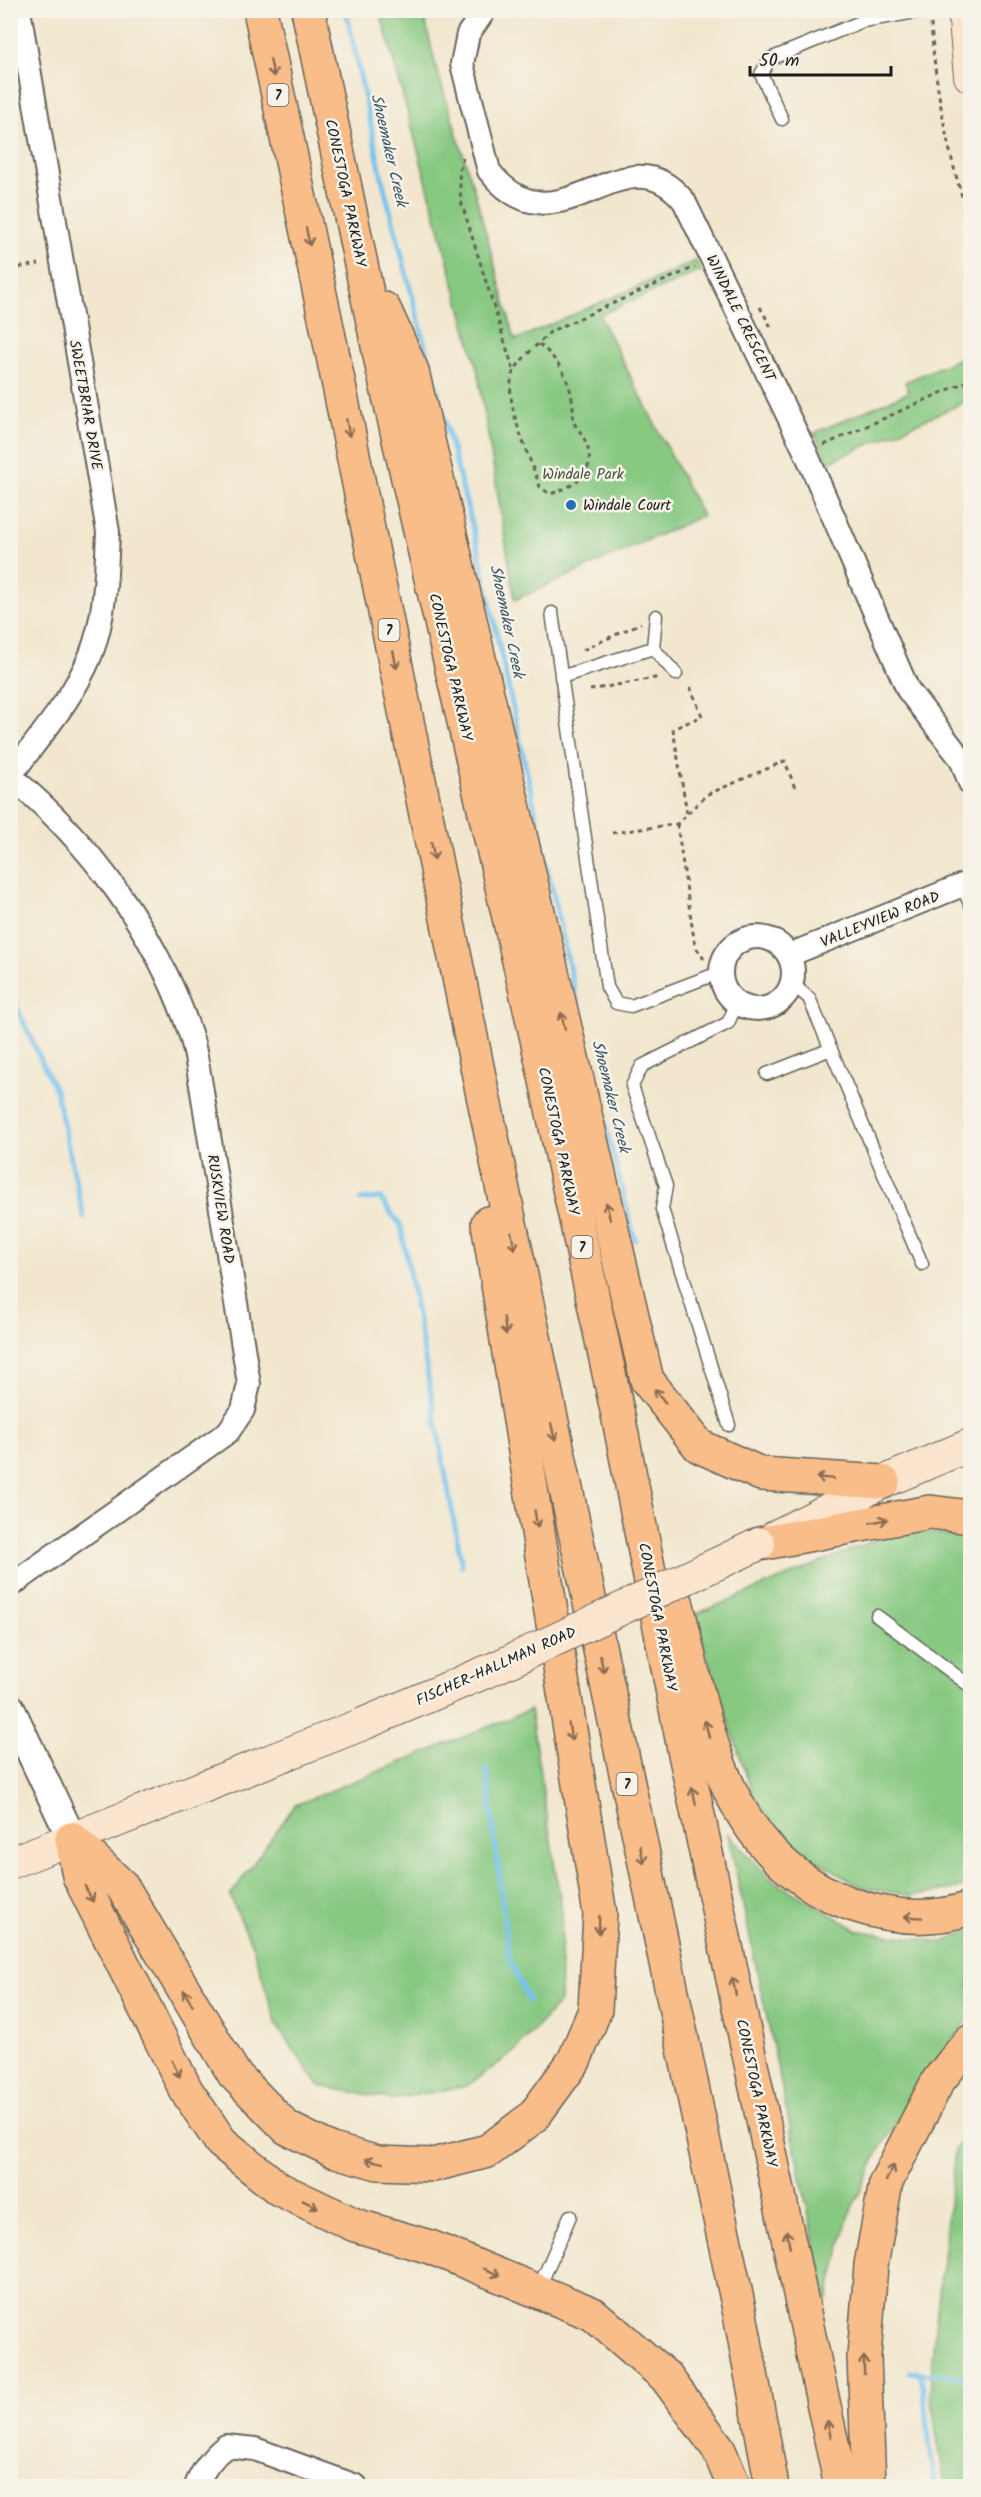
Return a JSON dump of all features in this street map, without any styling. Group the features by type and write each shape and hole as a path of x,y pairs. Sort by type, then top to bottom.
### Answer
{"highway":[{"name":"7","path":"260,10 332,351 480,1081 738,2303 772,2487"},
{"name":"CONESTOGA PARKWAY","path":"308,10 386,382 534,1028 618,1415 685,1754 841,2487"},
{"path":"358,251 412,371 647,1380 699,1446 761,1474 883,1482"},
{"path":"72,1839 122,1886 234,2074 287,2128 332,2150 378,2163 433,2165 488,2151 533,2117 574,2061 595,2010 600,1914 475,1144 480,1081"},
{"path":"618,1415 645,1470 709,1738 725,1781 745,1822 773,1854 797,1874 837,1899 874,1912 918,1918 970,1908"},
{"path":"759,1544 930,1512 970,1517"},
{"path":"72,1839 79,1876 186,2090 221,2142 279,2189 307,2203 355,2225 430,2247 593,2314 666,2377 718,2448 734,2487"},
{"path":"869,2487 864,2357 871,2265 885,2182 938,2081 970,2041"}],"main road":[{"path":"964,10 970,76"},
{"name":"FISCHER-HALLMAN ROAD","path":"10,1863 495,1668 759,1544 883,1482 970,1445"}],"street":[{"name":"SWEETBRIAR DRIVE","path":"10,776 79,680 91,654 99,626 106,581 108,532 19,10"},
{"name":"WINDALE CRESCENT","path":"485,10 468,33 462,64 489,171 514,195 536,202 569,200 633,175 650,176 662,180 684,201 806,453 908,690 961,759 970,783"},
{"name":"RUSKVIEW ROAD","path":"10,776 48,807 105,872 140,925 190,1031 200,1079 249,1384 243,1410 228,1432 10,1586"},
{"name":"VALLEYVIEW ROAD","path":"789,955 968,891"},
{"path":"748,937 771,939 789,955 792,964 792,983 787,993 769,1006 759,1009 737,1003 722,984 712,965 748,937"},
{"path":"10,1708 72,1839"},
{"path":"196,2487 201,2474 214,2456 226,2446 255,2449 357,2487"}],"lane":[{"path":"782,119 761,74 770,58 863,21 929,15"},
{"path":"552,613 607,987 616,1003 631,1006 712,965"},
{"path":"656,616 653,648 676,674"},
{"path":"561,677 653,648"},
{"path":"792,983 809,998 922,1264"},
{"path":"729,1425 662,1209 666,1186 632,1086 642,1066 728,1023 737,1003"},
{"path":"767,1074 831,1049"},
{"path":"877,1616 970,1686"},
{"path":"537,2291 570,2216"}],"path":[{"path":"929,15 955,178 970,221"},
{"path":"479,135 464,153 459,172 461,201 514,372"},
{"path":"539,344 555,357 564,372 574,401 573,422 587,439 588,471 580,482 550,494 540,487 512,402 510,385 514,372 550,331 713,259"},
{"path":"10,269 39,264"},
{"path":"806,453 970,380"},
{"path":"583,650 656,616"},
{"path":"590,690 676,674 686,676 702,716 673,729 687,813"},
{"path":"612,833 677,824 706,795 785,761 796,791"},
{"path":"677,824 695,946 712,965"}],"green space":[{"name":"Windale Park","path":"380,11 423,11 435,63 475,193 515,340 696,261 701,271 599,315 702,516 515,600 477,368"},
{"path":"970,354 970,400 829,462 814,433 909,392 905,382"},
{"path":"901,1529 970,1538 970,1886 912,1896 862,1887 785,1842 753,1796 694,1615"},
{"path":"530,1710 562,1911 560,2002 513,2053 467,2086 392,2099 319,2086 277,2026 253,1947 230,1896 295,1805"},
{"path":"728,1834 773,1881 859,1931 944,1942 970,1929 970,2017 928,2074 879,2150 848,2217 827,2301"},
{"path":"970,2128 970,2486 945,2486 930,2394 933,2347 955,2150"}],"waterway":[{"name":"Shoemaker Creek","path":"346,10 384,187 479,552 585,1040"},
{"path":"10,993 56,1092 84,1218"},
{"name":"Shoemaker Creek","path":"598,1096 635,1240"},
{"path":"360,1200 380,1198 401,1226 462,1566"},
{"path":"486,1768 509,1959 529,2001"},
{"path":"910,2372 970,2378"},
{"path":"921,2373 935,2486"}],"place":[{"name":"Windale Court","path":"571,505"}]}
